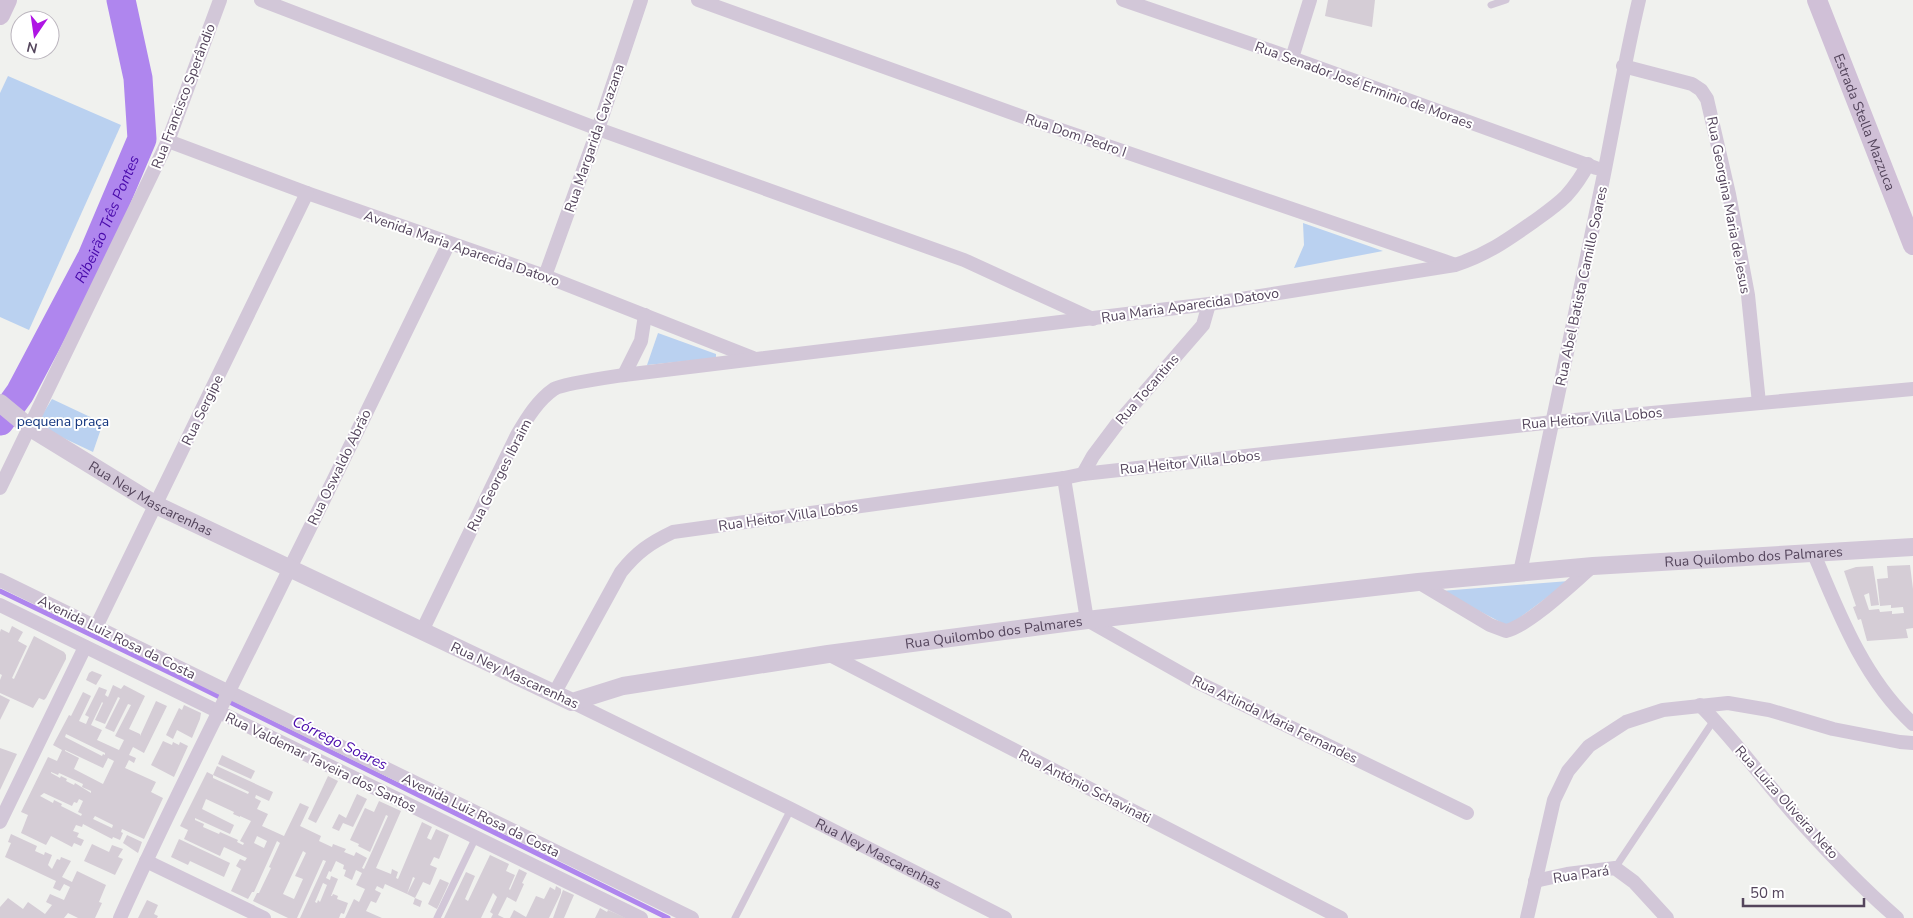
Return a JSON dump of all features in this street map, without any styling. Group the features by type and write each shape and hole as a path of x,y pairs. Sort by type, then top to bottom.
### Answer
{"main road":[{"path":"0,15 7,0"},
{"name":"Estrada Stella Mazzuca","path":"1817,0 1913,245"}],"street":[{"name":"Rua Francisco Sperândio","path":"0,488 24,423 168,141 220,0"},
{"path":"261,0 598,129 964,260 1093,319"},
{"name":"Rua Margarida Cavazana","path":"545,276 598,129 641,0"},
{"name":"Rua Dom Pedro I","path":"698,0 1026,118 1455,265"},
{"name":"Rua Senador José Erminio de Moraes","path":"1124,0 1292,58 1604,171"},
{"path":"1292,58 1310,0"},
{"name":"Rua Abel Batista Camillo Soares","path":"1520,572 1554,422 1623,66 1638,0"},
{"name":"Rua Georgina Maria de Jesus","path":"1623,66 1692,84 1702,90 1707,99 1729,194 1748,295 1760,403"},
{"name":"Avenida Maria Aparecida Datovo","path":"168,141 307,193 545,276 754,359"},
{"name":"Rua Maria Aparecida Datovo","path":"754,359 1209,304 1455,265 1479,257 1508,240 1553,207 1577,183 1588,164"},
{"name":"Rua Sergipe","path":"96,627 307,193"},
{"name":"Rua Oswaldo Abrão","path":"120,918 224,700 449,243"},
{"name":"Rua Tocantins","path":"1083,474 1093,456 1117,424 1203,325 1209,304"},
{"path":"624,375 641,340 644,315"},
{"name":"Rua Georges Ibraim","path":"422,631 526,418 556,388 624,375 754,359"},
{"name":"Rua Heitor Villa Lobos","path":"554,694 621,572 634,556 652,542 673,532 1083,474 1554,422 1913,390"},
{"name":"Rua Ney Mascarenhas","path":"0,403 24,423 156,505 572,702 791,809 1005,918"},
{"path":"1064,478 1087,620"},
{"name":"Rua Quilombo dos Palmares","path":"572,702 623,686 828,654 1087,620 1520,572 1913,547"},
{"path":"1814,554 1841,619 1868,667 1886,695 1913,724"},
{"path":"1418,582 1490,625 1506,631 1518,627 1531,618 1593,566"},
{"name":"Avenida Luiz Rosa da Costa","path":"0,580 96,627 224,700 692,918"},
{"name":"Rua Valdemar Taveira dos Santos","path":"0,605 85,647 224,700 476,838 641,918"},
{"name":"Rua Arlinda Maria Fernandes","path":"1087,620 1195,681 1467,813"},
{"path":"0,822 85,647"},
{"name":"Rua Antônio Schavinati","path":"828,654 1341,918"},
{"path":"1527,918 1554,800 1568,771 1589,746 1626,722 1663,710 1728,703 1751,706 1833,729 1913,743"},
{"name":"Rua Luiza Oliveira Neto","path":"1700,705 1792,812 1880,903 1897,918"},
{"path":"146,861 264,918"},
{"name":"Rua Pará","path":"1535,881 1567,874 1615,868 1634,882 1667,918"}],"lane":[{"path":"1491,5 1506,0"},
{"path":"1615,868 1714,720"},
{"path":"735,918 791,809"},
{"path":"437,918 476,838"}],"green space":[{"path":"8,76 121,125 29,330 0,317 0,93"},
{"path":"1303,223 1383,251 1294,268 1304,245"},
{"path":"658,333 716,354 716,358 647,365"},
{"name":"pequena praça","path":"52,399 103,423 93,452 36,425"},
{"path":"1569,581 1514,622 1506,625 1441,591"}],"building":[{"path":"1328,0 1375,0 1372,27 1325,16"},
{"path":"1910,565 1913,589 1913,628 1906,629 1908,638 1867,641 1861,619 1858,620 1853,607 1856,606 1844,571 1856,567 1873,566 1879,605 1871,606 1869,593 1864,595 1869,610 1879,609 1880,612 1892,611 1892,614 1904,613 1903,607 1891,608 1891,605 1880,606 1877,579 1888,578 1887,566"},
{"path":"12,626 23,632 18,641 27,646 12,678 14,679 34,636 64,652 66,655 66,659 46,698 44,700 39,698 33,708 0,693 2,675 0,674 0,632 1,629 9,633"},
{"path":"92,671 102,675 96,685 86,680"},
{"path":"113,685 121,689 124,685 145,696 129,729 140,734 140,736 156,701 167,706 144,753 133,747 129,755 136,758 134,763 129,760 125,768 156,782 151,792 163,798 144,839 122,829 121,832 123,833 120,840 113,837 112,839 83,824 82,827 76,825 73,831 79,833 77,837 84,840 81,846 74,843 72,847 51,836 46,845 21,833 28,815 21,812 48,757 57,761 62,750 53,745 83,692 91,696 79,721 86,724 89,717 85,715 99,687 107,690 105,695 108,697","holes":["118,697 120,698 105,728 114,732 128,704 131,705 115,736 124,740 119,750 97,740 102,730 91,725 102,702 95,720 105,724","66,734 105,753 102,756 65,737","65,750 103,768 108,758 114,761 103,784 74,769 79,758","51,773 58,775 59,773 83,784 82,787 91,791 91,793 75,783 74,785 66,781 67,779 61,776 60,778","44,793 72,806 79,799 83,801 78,812 82,814 81,816 61,806 62,804 54,800 53,803 40,796","95,816 113,825 112,828 93,819"]},
{"path":"0,695 10,700 0,720"},
{"path":"184,705 201,713 200,719 192,738 177,730 173,739 166,735 179,708 182,710"},
{"path":"163,741 172,745 173,742 179,745 180,742 188,746 174,777 151,765"},
{"path":"0,748 17,754 0,790"},
{"path":"222,755 255,771 251,779 218,764"},
{"path":"217,766 273,792 269,801 256,795 255,798 261,801 257,809 268,814 262,826 284,836 300,803 309,807 300,826 321,836 319,841 332,847 333,844 346,849 344,852 354,856 356,852 367,858 362,868 364,869 388,816 386,815 370,852 350,840 365,808 374,812 379,801 401,811 376,868 391,874 392,869 398,872 396,878 398,879 422,822 432,827 427,838 431,840 436,829 449,835 439,859 434,857 430,865 437,868 430,885 423,882 415,898 385,884 383,889 377,886 375,890 381,893 376,903 371,901 366,911 382,918 345,918 354,899 359,902 365,889 356,885 362,873 356,870 352,880 344,876 346,870 343,869 344,865 336,861 326,878 330,880 331,876 338,879 331,896 333,894 338,896 337,899 348,903 344,914 341,913 339,918 300,918 326,861 323,860 297,918 288,918 253,901 271,868 269,867 280,843 277,841 254,892 252,892 248,899 231,891 241,869 236,866 240,859 245,861 247,858 224,847 220,856 184,839 188,830 180,826 207,772 213,775","holes":["213,775 249,792 248,794 213,778","206,799 234,812 233,814 251,821 240,841 244,843 243,845 237,842 238,840 203,827 204,824 195,820 195,818 230,834 234,825 202,809","257,836 267,841 264,848 254,843","303,851 306,853 295,876 303,879 294,899 283,894","413,877 415,878 407,894","323,883 327,885 320,902 318,900 317,903 315,902"]},
{"path":"328,776 338,781 316,823 308,819"},
{"path":"357,794 367,799 353,827 343,823 339,831 332,828 339,814 346,818"},
{"path":"11,834 37,846 35,851 44,855 45,852 52,855 48,865 52,869 57,859 60,860 61,857 71,861 62,877 72,882 77,871 106,885 99,902 102,903 95,918 78,918 68,913 64,918 0,918 0,907 8,898 23,909 28,902 45,914 52,905 46,902 50,894 64,900 70,887 64,884 60,891 53,888 56,881 5,857 11,843 8,842"},
{"path":"127,835 142,842 138,853 123,843"},
{"path":"179,839 230,863 224,877 190,861 188,865 171,857"},
{"path":"92,844 109,852 112,845 123,849 118,857 123,859 115,875 84,861"},
{"path":"490,855 509,864 506,871 515,875 510,890 519,869 527,873 516,902 507,897 498,915 504,918 491,918 493,914 490,912 497,897 493,893 481,918 444,918 466,872 475,876 465,899 468,901"},
{"path":"440,879 449,883 437,909 428,904"},
{"path":"556,886 561,889 561,893 549,918 510,918 514,910 526,917 536,896 544,899 550,887 555,890"},
{"path":"563,890 574,895 564,918 553,918"},
{"path":"415,898 422,901 420,907 413,904"},
{"path":"147,900 158,905 154,914 158,916 157,918 138,918"},
{"path":"600,908 607,912 608,910 626,918 595,918"}],"waterway":[{"name":"Ribeirão Três Pontes","path":"0,421 20,393 92,257 142,139 138,78 121,0"},
{"name":"Córrego Soares","path":"0,591 668,918"}]}
